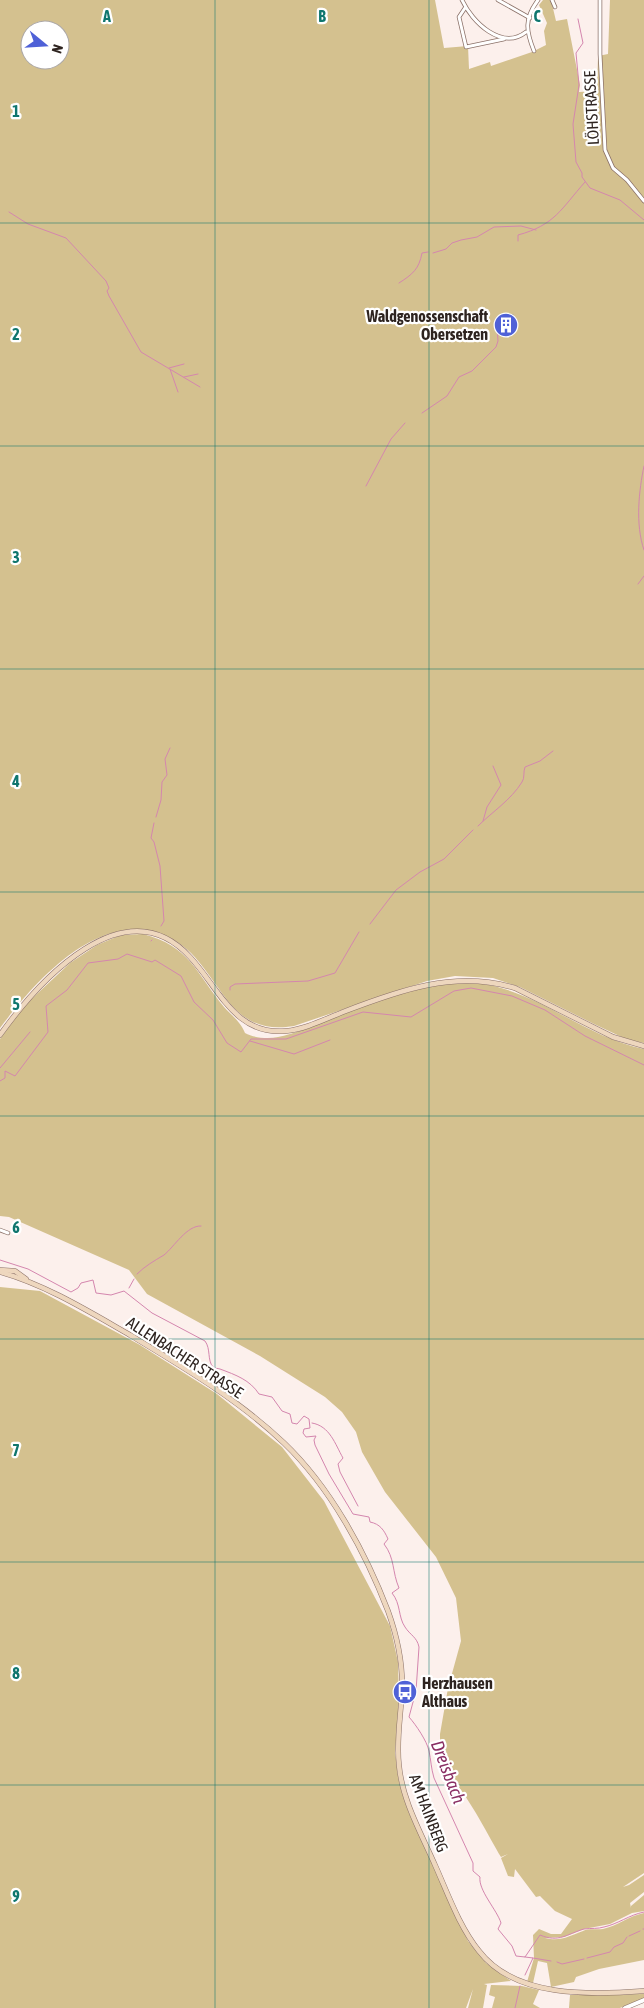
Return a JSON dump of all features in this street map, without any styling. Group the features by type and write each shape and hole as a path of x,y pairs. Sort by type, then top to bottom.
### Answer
{"main road":[{"path":"0,1035 37,988 71,958 105,938 121,933 138,931 158,935 181,948 196,964 226,1006 247,1023 260,1029 273,1031 299,1029 401,991 429,983 468,980 484,981 515,988 613,1036 644,1046"},
{"name":"ALLENBACHER STRASSE","path":"0,1271 31,1282 112,1325 219,1392 274,1434 311,1473"},
{"name":"AM HAINBERG","path":"311,1473 351,1536 388,1611 397,1641 401,1665 398,1752 402,1785 412,1814 462,1926 487,1961 512,1979 540,1988 586,1992 644,1991"}],"street":[{"path":"462,0 465,8 478,24 504,38"},
{"path":"498,0 530,18"},
{"path":"534,51 526,32 538,0"},
{"path":"552,0 555,7"},
{"name":"LÖHSTRASSE","path":"600,0 600,54 605,150 613,168 627,180 644,201"},
{"path":"465,8 459,17 466,48 504,38 513,39 526,32"},
{"path":"0,1230 8,1233"},
{"path":"625,2008 644,2000"}],"shaded area":[{"path":"0,0 435,0 444,48 468,46 469,69 490,62 491,66 532,52 546,45 544,31 547,23 539,5 543,0 551,0 556,21 567,19 580,85 579,92 597,91 598,56 608,54 610,0 644,0 644,1043 628,1040 520,987 493,978 455,976 427,981 294,1026 274,1027 257,1024 244,1017 233,1006 203,967 184,947 159,933 135,929 112,933 89,942 68,956 30,991 0,1028"},
{"path":"143,934 159,939 182,953 191,962 214,995 238,1022 245,1033 257,1037 274,1038 290,1034 386,998 433,985 476,983 501,988 525,997 595,1032 619,1042 644,1049 644,1873 623,1887 644,1875 644,1892 630,1903 631,1908 644,1895 644,1911 632,1913 610,1924 584,1929 564,1937 545,1938 560,1939 585,1930 603,1929 644,1913 644,1960 599,1969 576,1977 574,1982 551,1987 547,1963 538,1961 533,1983 527,1982 534,1958 533,1935 539,1929 551,1934 561,1934 572,1919 555,1911 540,1896 536,1897 515,1869 514,1877 508,1876 501,1858 508,1854 501,1857 457,1784 440,1770 440,1734 448,1688 461,1641 456,1598 436,1557 385,1492 362,1452 356,1432 342,1412 325,1397 260,1356 147,1294 129,1270 9,1217 0,1216 0,1039 23,1007 70,963 97,945 121,935"},
{"path":"0,1287 40,1291 140,1345 217,1394 282,1447 324,1501 390,1626 398,1662 399,1701 395,1753 399,1781 409,1813 468,1941 486,1963 511,1981 484,1984 487,1985 483,2008 468,2008 473,1989 466,2008 0,2008"},
{"path":"491,1985 522,1986 539,1990 533,2004 540,2008 492,2008 495,1997 489,1995"},
{"path":"644,1994 644,1998 620,2008 569,2008 570,1995"}],"waterway":[{"path":"578,19 583,43 576,53 579,85 573,124 576,162 582,177 590,188 620,200 644,220"},
{"path":"518,241 518,235 541,226 556,215 585,182"},
{"path":"9,212 28,224 66,238 106,281 109,288 107,291 109,296 141,352 200,387"},
{"path":"433,253 446,249 452,243 477,237 494,227 521,226 536,230"},
{"path":"399,283 415,271 422,253 428,252"},
{"path":"422,413 447,396 459,377 472,371 496,347 498,341 497,325"},
{"path":"169,368 184,364"},
{"path":"170,369 178,392"},
{"path":"184,377 198,374"},
{"path":"366,486 391,439 405,423"},
{"path":"644,466 639,496 641,540 644,550"},
{"path":"638,584 644,576"},
{"path":"156,817 161,800 162,782 167,775 165,759 170,748"},
{"path":"478,826 518,788 523,780 525,767 540,761 553,751"},
{"path":"483,821 487,807 501,785 493,766"},
{"path":"154,823 151,838 154,842 160,866 164,921 161,926"},
{"path":"370,924 396,890 420,872 444,859 473,830"},
{"path":"230,990 230,987 235,984 308,981 335,973 359,932"},
{"path":"0,1081 5,1078 5,1071 15,1076 48,1032 46,1006 67,990 88,963 118,959 127,954 152,962 155,960 181,976 194,1002 213,1020 227,1043 241,1052 251,1039 286,1039 363,1012 411,1017 454,991 471,988 512,996 545,1010 585,1036 644,1065"},
{"path":"0,1068 30,1032"},
{"path":"250,1041 294,1054 330,1040"},
{"path":"137,1274 164,1255 191,1229 201,1226"},
{"name":"Dreisbach","path":"0,1260 28,1269 71,1292 78,1288 81,1283 93,1280 96,1293 111,1295 124,1291 152,1313 205,1341 213,1367 242,1378 259,1394 272,1397 282,1411 290,1414 292,1423 297,1424 304,1416 309,1419 310,1428 304,1429 303,1433 306,1437 316,1436 314,1440 315,1445 329,1474 353,1514 369,1517 370,1522 381,1528 388,1539 384,1544 392,1560 399,1588 392,1593 397,1602 403,1623 417,1641 419,1647 416,1691 409,1717 426,1743 434,1778 473,1863 473,1871 480,1877 482,1888 499,1918 501,1923 498,1929 512,1946 516,1956 525,1957 540,1935 553,1938 563,1937 584,1929 609,1926 644,1912"},
{"path":"129,1288 134,1279"},
{"path":"312,1423 328,1432 343,1458 338,1464 340,1472 358,1506"},
{"path":"629,1936 640,1931"},
{"path":"587,1958 610,1952 614,1947 623,1943 627,1937"},
{"path":"525,1957 533,1958 525,1975"},
{"path":"533,1958 551,1961"},
{"path":"557,1962 562,1964 584,1959"},
{"path":"515,2008 520,1986"}],"place":[{"name":"Waldgenossenschaft Obersetzen","path":"506,325"},
{"name":"Herzhausen Althaus","path":"405,1692"}]}
